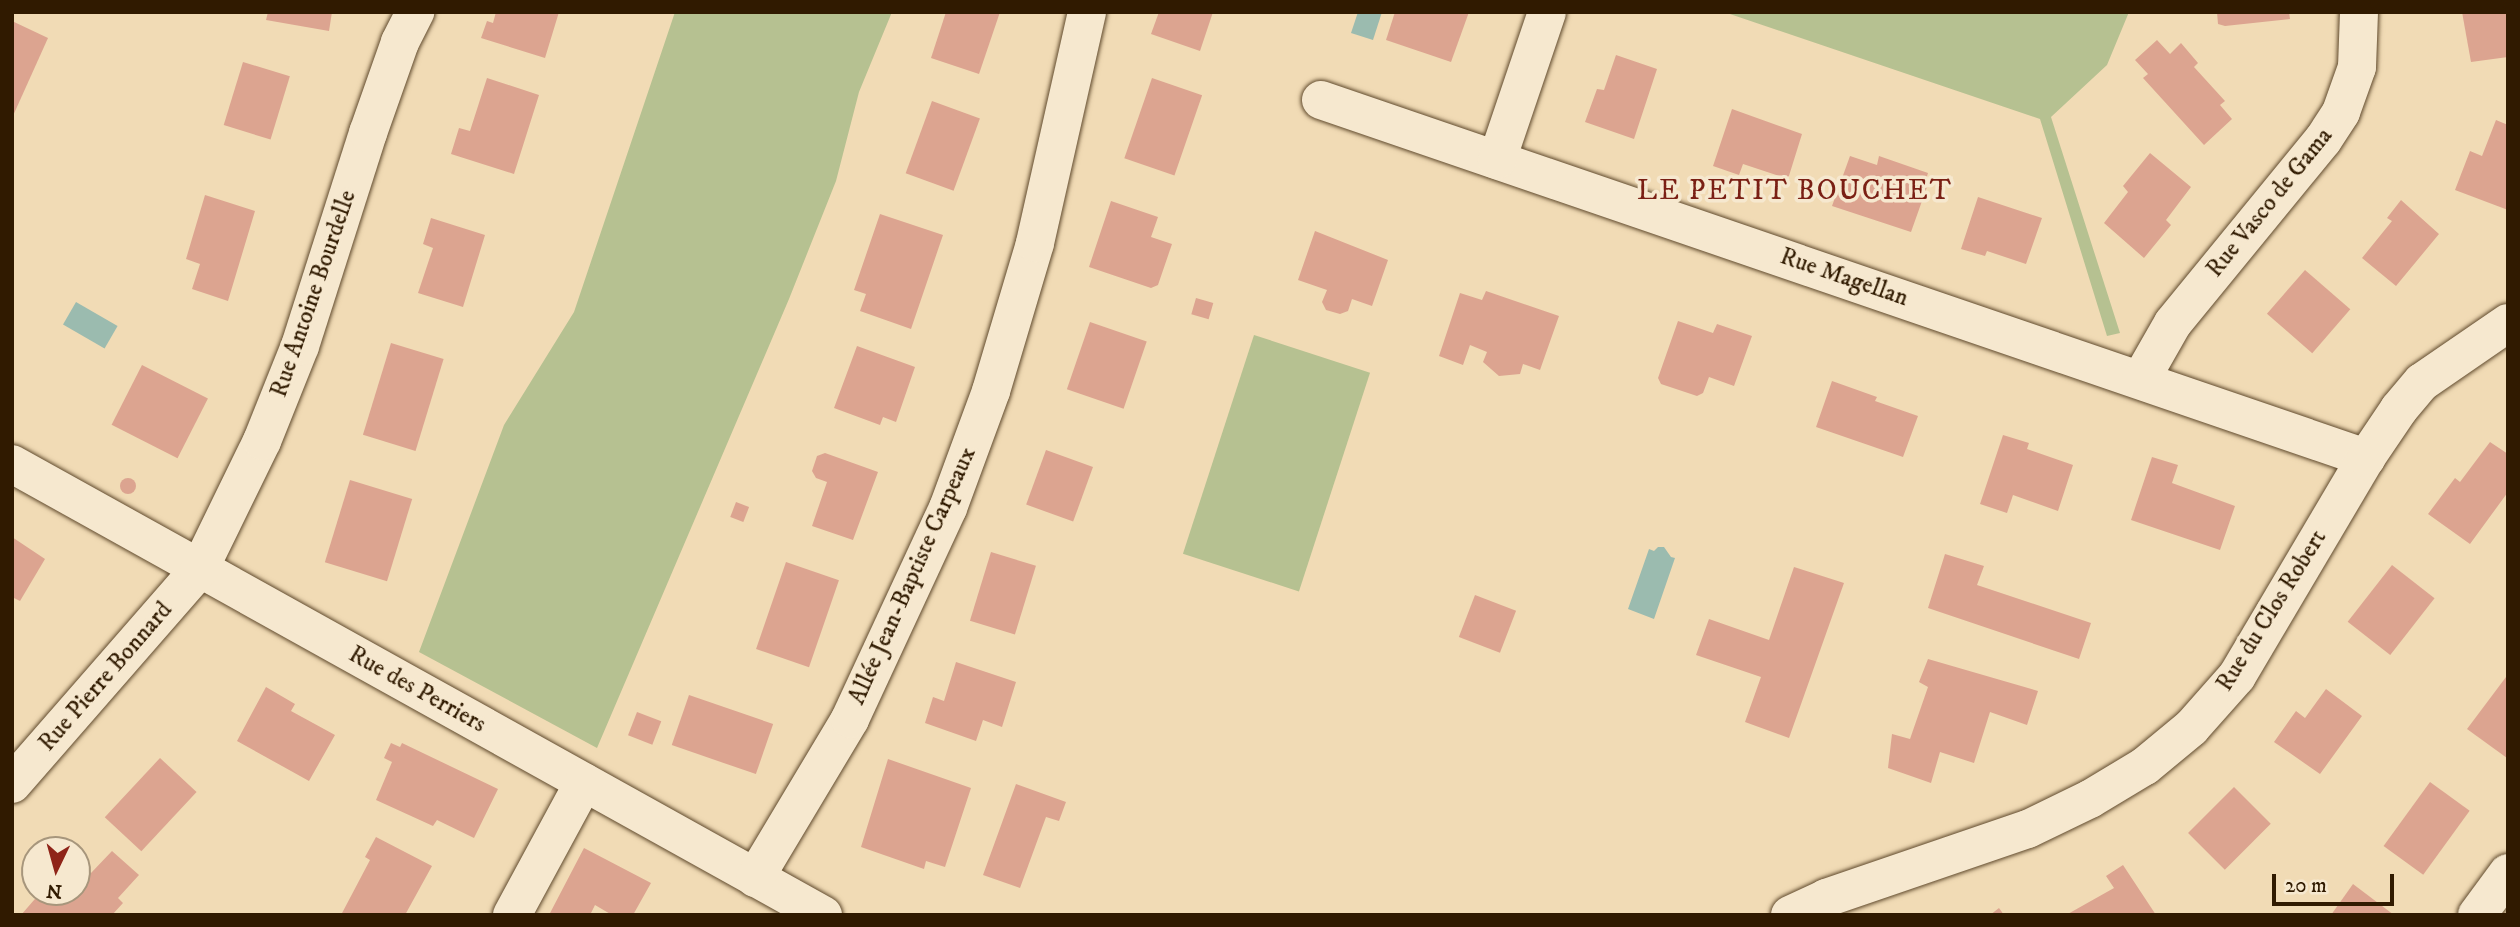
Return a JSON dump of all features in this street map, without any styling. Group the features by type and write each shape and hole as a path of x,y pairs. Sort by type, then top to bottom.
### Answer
{"street":[{"name":"Rue Antoine Bourdelle","path":"199,570 262,441 300,346 368,133 400,42 415,12"},
{"name":"Allée Jean-Baptiste Carpeaux","path":"755,878 850,719 948,508 991,391 1028,266 1087,12"},
{"path":"1497,160 1547,12"},
{"name":"Rue Vasco de Gama","path":"2141,379 2173,323 2323,140 2341,112 2357,67 2359,12"},
{"name":"Rue Magellan","path":"1321,100 2366,458"},
{"name":"Rue du Clos Robert","path":"1790,915 1826,898 2028,829 2090,799 2145,766 2191,728 2237,676 2366,458 2399,409 2422,382 2508,323"},
{"name":"Rue des Perriers","path":"12,464 812,912"},
{"name":"Rue Pierre Bonnard","path":"12,784 199,570"},
{"path":"512,915 584,782"},
{"path":"2477,915 2508,873"}],"green space":[{"path":"675,12 892,12 859,92 836,181 789,299 597,748 419,652 504,425 574,312"},
{"path":"1724,12 2129,12 2107,65 2051,117 2120,333 2107,336 2040,119"},
{"path":"1254,335 1370,373 1299,591 1183,554"}],"shaded area":[{"path":"1358,12 1382,12 1373,40 1351,33"},
{"path":"76,302 118,326 105,349 63,325"},
{"path":"1658,547 1664,547 1671,557 1675,558 1654,619 1628,609 1649,549 1654,551"}],"building":[{"path":"268,12 332,12 329,31 266,20"},
{"path":"496,12 559,12 545,58 481,38 487,21 493,23"},
{"path":"946,12 1000,12 979,74 931,58"},
{"path":"1159,12 1213,12 1200,51 1151,34"},
{"path":"1395,12 1469,12 1451,62 1386,40"},
{"path":"2217,12 2289,12 2290,19 2225,26 2218,24"},
{"path":"2462,12 2508,12 2508,57 2471,62"},
{"path":"12,21 48,38 12,118"},
{"path":"2157,40 2170,54 2181,43 2198,63 2194,67 2225,101 2220,105 2232,119 2204,145 2143,78 2148,74 2135,60"},
{"path":"1616,55 1657,69 1634,139 1585,122 1597,89 1604,90"},
{"path":"243,62 290,76 271,139 224,125"},
{"path":"487,78 539,95 514,174 451,154 459,128 470,131"},
{"path":"1152,78 1202,95 1174,176 1124,158"},
{"path":"932,101 980,118 954,191 906,173"},
{"path":"1732,109 1802,134 1788,179 1743,164 1739,175 1713,166"},
{"path":"2496,120 2508,125 2508,210 2455,190 2470,151 2482,156"},
{"path":"2150,153 2191,187 2166,220 2171,225 2144,258 2104,223 2128,192 2123,186"},
{"path":"1850,156 1877,165 1879,156 1928,173 1924,186 1927,187 1911,232 1832,206"},
{"path":"205,195 255,211 228,301 192,289 200,264 186,259"},
{"path":"1978,197 2042,218 2026,264 1987,251 1985,256 1961,249"},
{"path":"2401,200 2439,234 2396,286 2362,258 2392,221 2387,218"},
{"path":"1111,201 1158,217 1151,237 1172,244 1158,285 1151,288 1089,267"},
{"path":"880,214 943,235 911,329 860,311 866,294 854,290"},
{"path":"431,218 485,235 463,307 418,293 433,248 423,244"},
{"path":"1315,231 1388,260 1372,306 1352,299 1348,311 1340,314 1326,310 1322,302 1327,290 1298,280"},
{"path":"2305,270 2350,309 2312,353 2267,314"},
{"path":"1486,291 1559,316 1540,370 1523,364 1520,374 1499,376 1483,362 1487,352 1470,345 1463,365 1439,356 1460,293 1482,300"},
{"path":"1196,298 1213,303 1209,319 1191,314"},
{"path":"1678,321 1713,333 1717,324 1752,336 1734,386 1709,377 1703,393 1697,396 1661,384 1658,378"},
{"path":"1090,322 1147,342 1124,409 1067,389"},
{"path":"391,343 444,359 416,451 363,435"},
{"path":"857,346 915,367 896,422 883,417 880,425 834,408"},
{"path":"142,365 208,399 178,458 112,425"},
{"path":"1832,381 1877,397 1875,401 1918,416 1903,457 1816,427"},
{"path":"2003,435 2029,443 2027,449 2073,465 2058,511 2013,495 2007,513 1980,504"},
{"path":"2490,442 2508,454 2508,492 2470,544 2428,514 2455,478 2460,482"},
{"path":"1046,450 1093,467 1073,522 1026,505"},
{"path":"825,453 878,472 853,540 812,526 827,482 816,478 812,471 817,456"},
{"path":"2152,457 2178,465 2172,483 2235,506 2220,550 2131,520"},
{"path":"128,478 134,480 134,492 128,494 122,492 120,486 122,480"},
{"path":"350,480 412,499 387,581 325,562"},
{"path":"736,502 749,507 743,522 730,517"},
{"path":"12,537 45,559 20,601 12,597"},
{"path":"991,552 1036,566 1015,635 970,621"},
{"path":"1945,554 1984,566 1977,585 2091,623 2079,659 1928,608"},
{"path":"786,562 839,580 809,667 756,649"},
{"path":"2392,565 2435,598 2390,655 2348,622"},
{"path":"1794,567 1844,583 1789,738 1745,722 1761,677 1696,655 1709,619 1769,640"},
{"path":"1475,595 1516,611 1500,653 1459,637"},
{"path":"1928,659 2038,691 2027,725 1990,712 1974,763 1940,752 1931,783 1888,768 1892,734 1910,739 1928,687 1919,682"},
{"path":"956,662 1016,682 1002,727 983,720 976,741 925,723 933,697 944,701"},
{"path":"2506,677 2508,678 2507,758 2467,729"},
{"path":"266,687 295,704 291,711 335,735 309,781 237,741"},
{"path":"2326,689 2362,716 2320,774 2274,742 2296,711 2305,718"},
{"path":"689,695 773,724 756,774 672,745"},
{"path":"637,712 661,721 652,745 628,735"},
{"path":"391,743 400,747 402,743 498,789 474,838 437,820 433,826 376,800 392,762 384,758"},
{"path":"160,758 197,792 141,851 105,817"},
{"path":"888,759 971,788 945,867 926,861 924,869 861,847"},
{"path":"2430,782 2470,811 2423,875 2384,846"},
{"path":"1016,784 1066,802 1059,821 1046,817 1020,888 983,875"},
{"path":"2234,787 2271,824 2225,870 2188,833"},
{"path":"376,837 432,866 405,915 341,915 370,860 365,857"},
{"path":"584,848 651,883 633,915 612,915 595,905 590,915 549,915"},
{"path":"112,851 139,875 118,898 123,903 112,915 21,915 29,906 91,906 91,873"},
{"path":"2123,865 2156,915 2066,915 2114,888 2106,876"},
{"path":"2353,884 2394,915 2331,915"},
{"path":"1999,908 2004,915 1990,915"}],"district":[{"name":"LE PETIT BOUCHET","path":"1795,191"}]}
